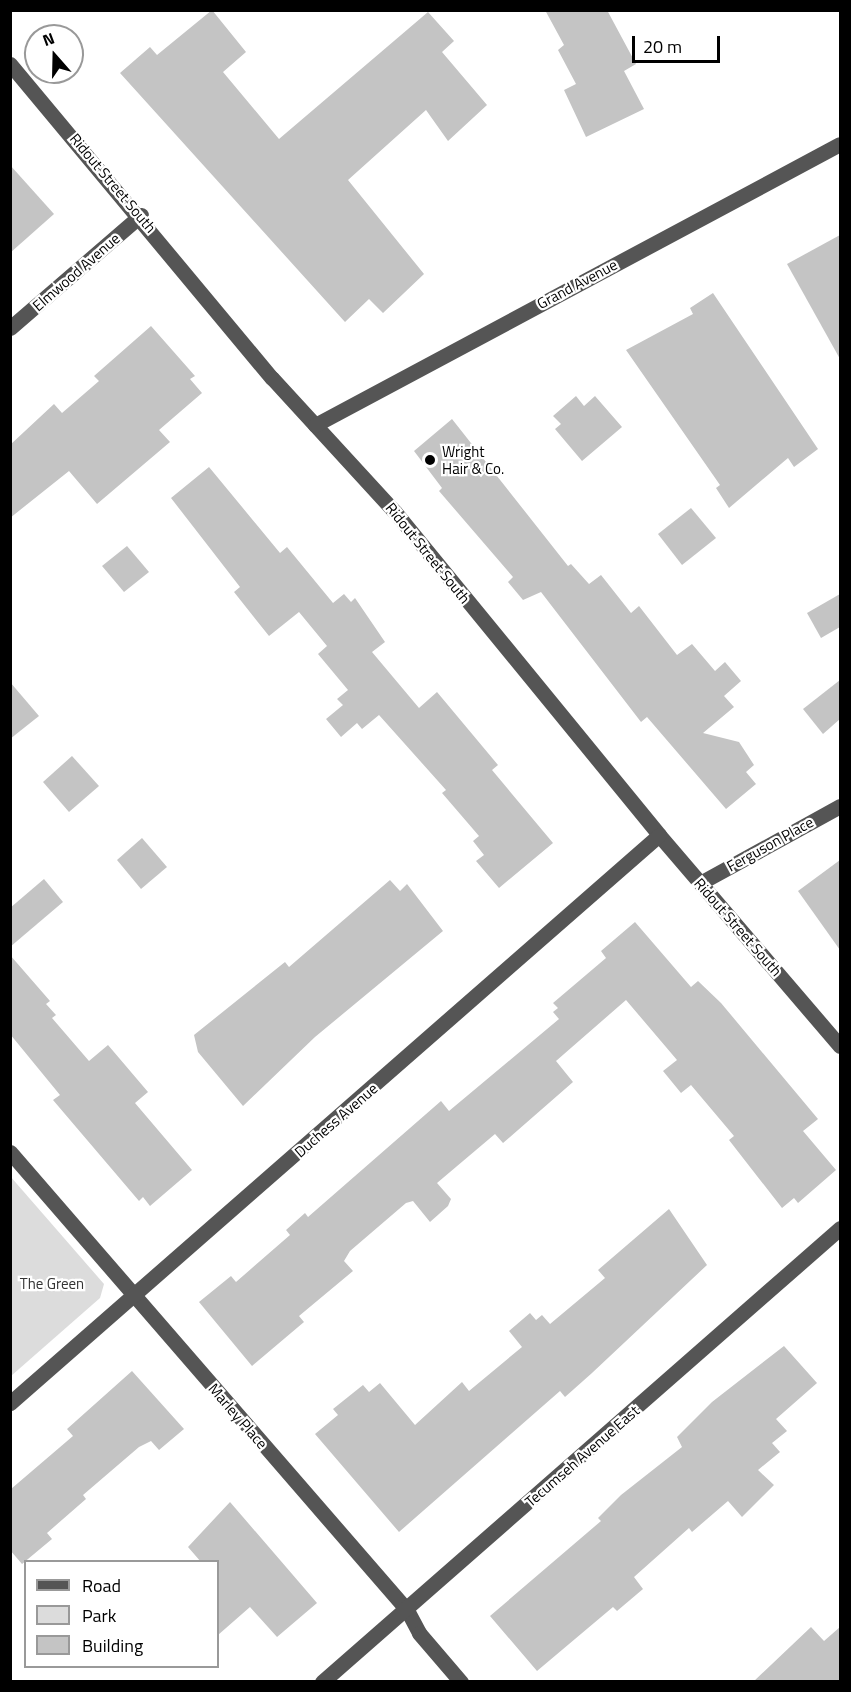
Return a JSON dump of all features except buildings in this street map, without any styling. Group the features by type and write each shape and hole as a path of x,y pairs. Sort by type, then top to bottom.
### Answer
{"street":[{"name":"Ridout Street South","path":"10,64 141,215 315,425 395,512 659,835 840,1046"},
{"name":"Grand Avenue","path":"315,425 840,144"},
{"name":"Elmwood Avenue","path":"10,328 141,215"},
{"name":"Ferguson Place","path":"700,883 840,806"},
{"name":"Duchess Avenue","path":"10,1403 134,1297 659,835"},
{"name":"Marley Place","path":"10,1152 407,1610 418,1633 462,1682"},
{"name":"Tecumseh Avenue East","path":"322,1682 407,1610 840,1228"}],"green space":[{"name":"The Green","path":"10,1176 104,1284 100,1298 11,1376"}],"place":[{"name":"Wright Hair & Co.","path":"430,460"}]}
